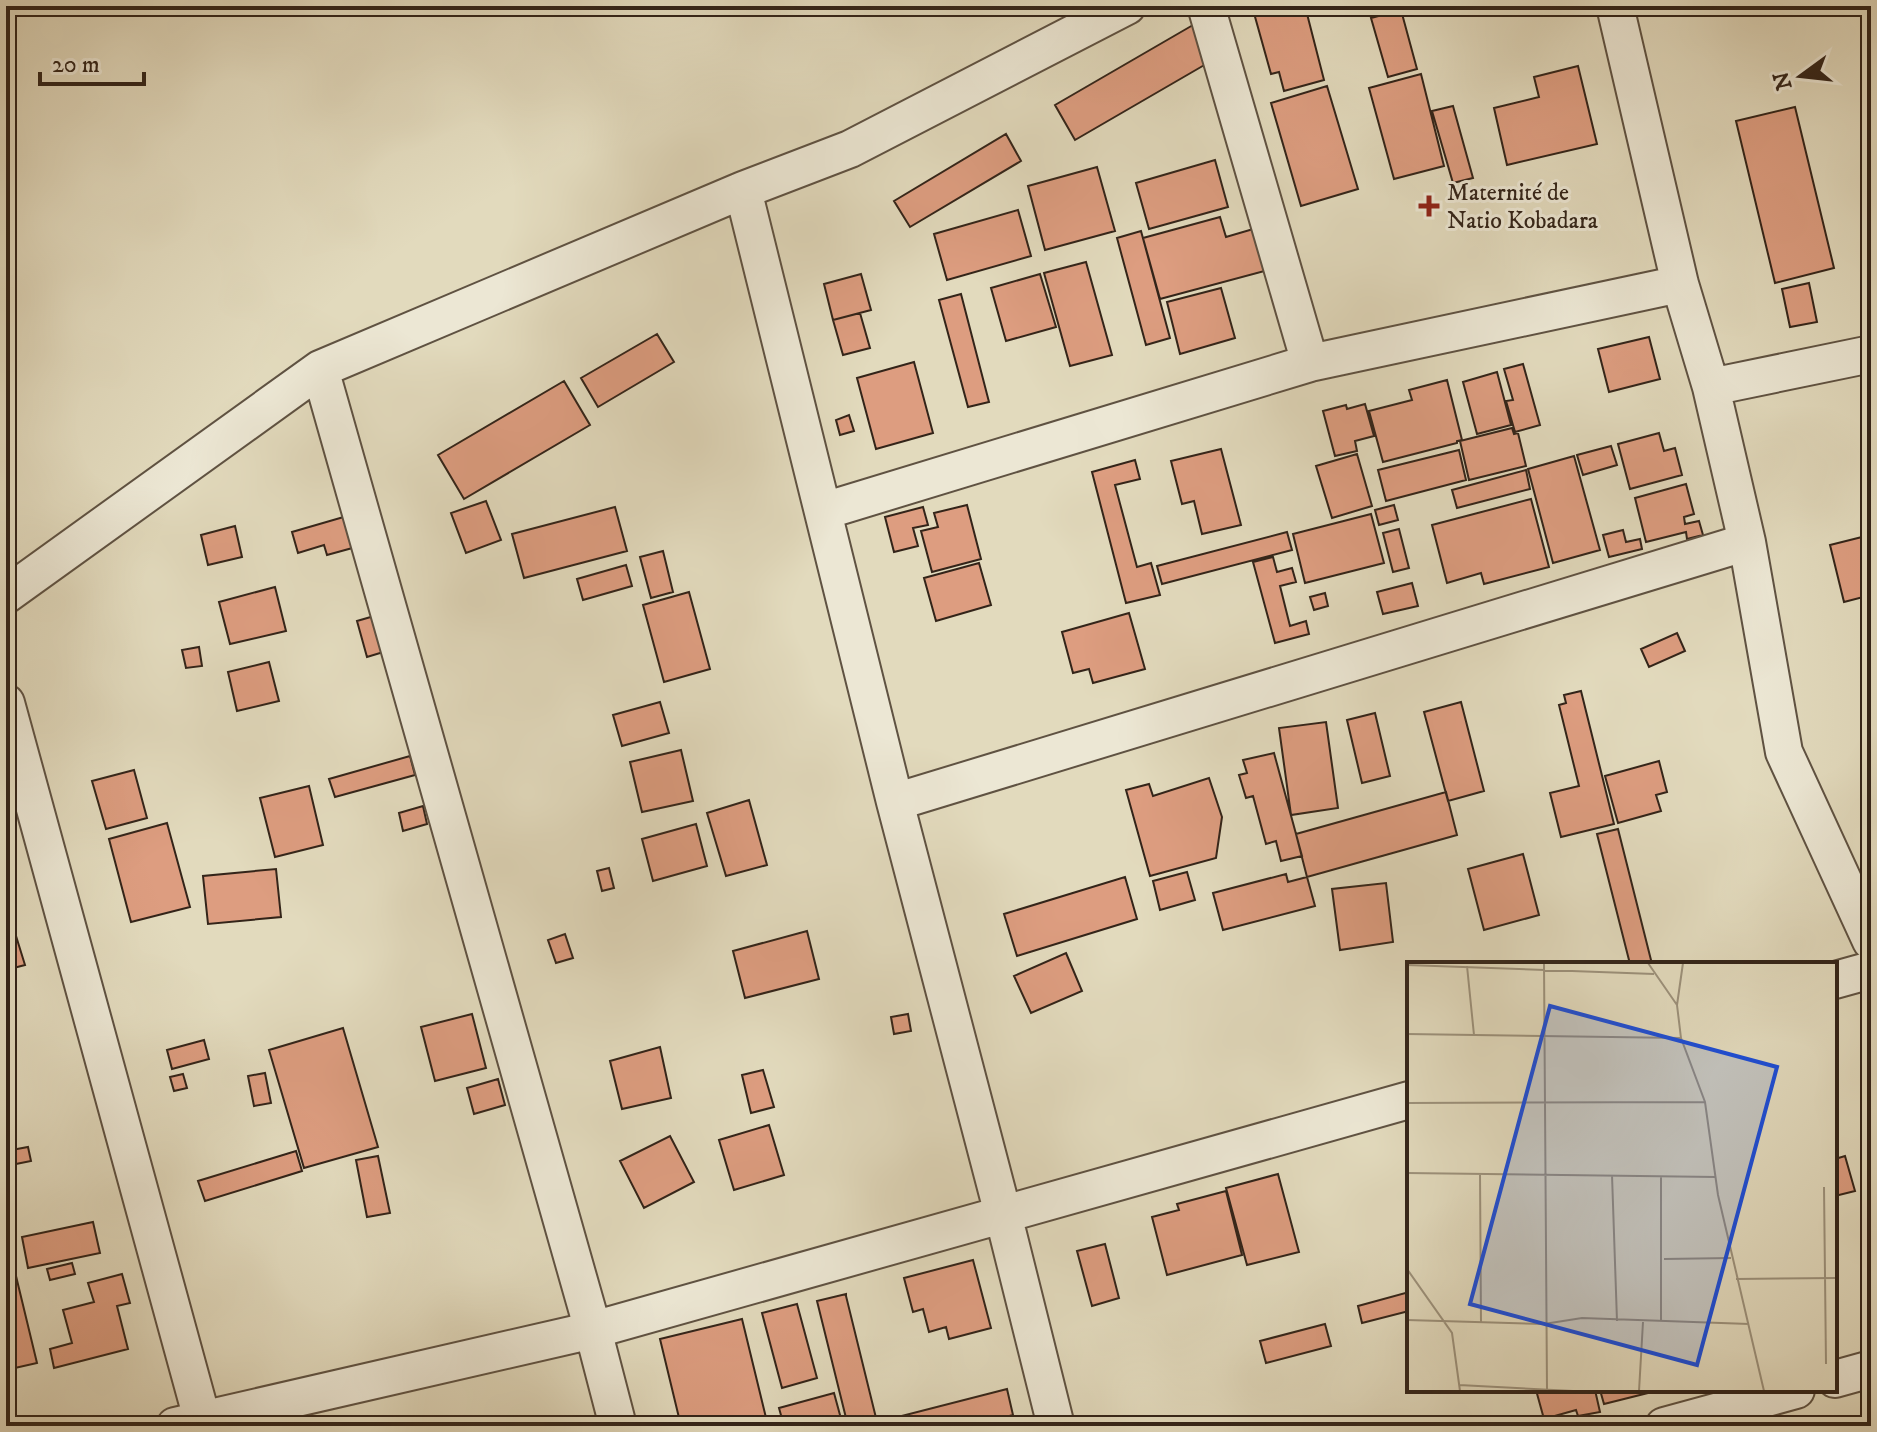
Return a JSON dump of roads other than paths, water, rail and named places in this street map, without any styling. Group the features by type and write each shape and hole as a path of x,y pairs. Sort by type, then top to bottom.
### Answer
{"street":[{"path":"6,595 320,369 743,190 850,149 1127,6"},
{"path":"1206,6 1310,363"},
{"path":"1615,6 1680,284 1711,387 1747,542 1784,752 1871,941"},
{"path":"743,190 895,802 1056,1426"},
{"path":"824,511 1310,363 1680,284"},
{"path":"1711,387 1871,354"},
{"path":"320,369 618,1426"},
{"path":"895,802 1747,542"},
{"path":"6,703 193,1424 593,1330 1407,1101"},
{"path":"1837,979 1871,970"},
{"path":"1837,1378 1871,1369"},
{"path":"1664,1426 1789,1392"}],"place":[{"name":"Maternité de Natio Kobadara","path":"1429,206"}]}
